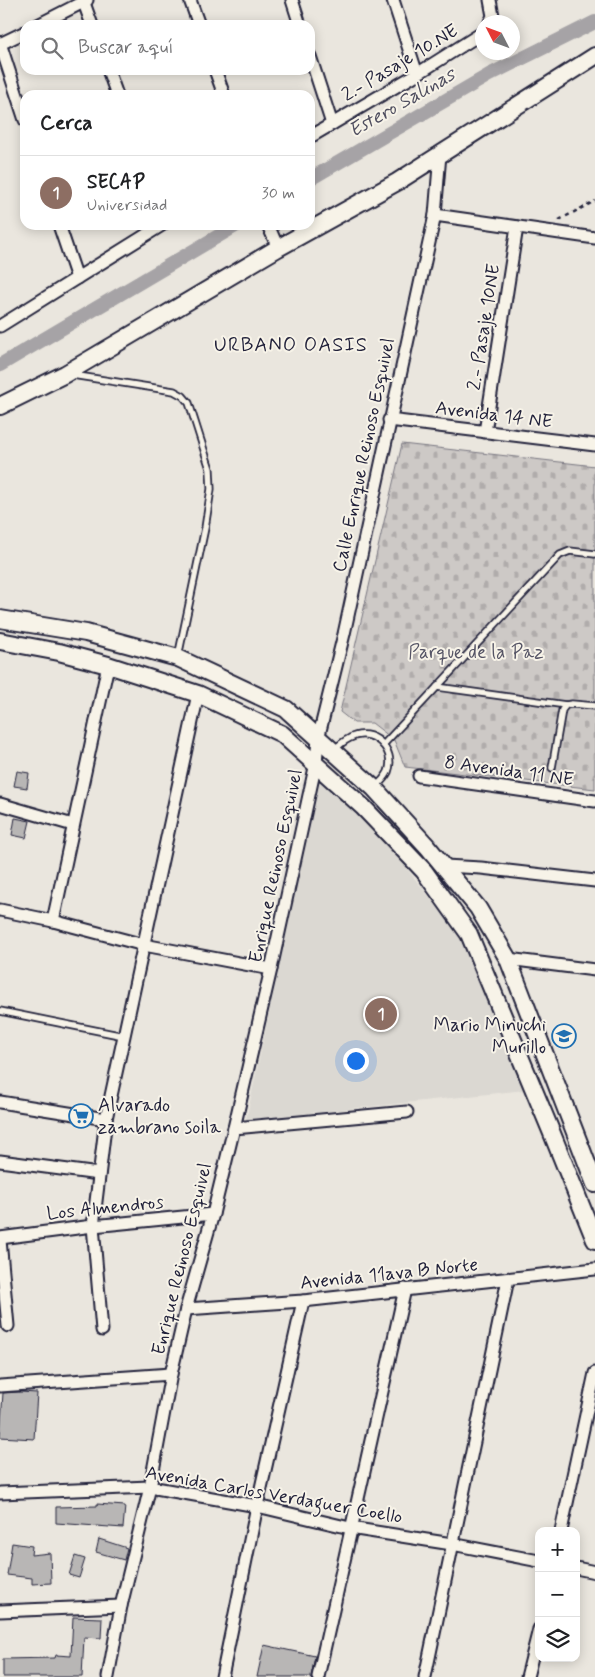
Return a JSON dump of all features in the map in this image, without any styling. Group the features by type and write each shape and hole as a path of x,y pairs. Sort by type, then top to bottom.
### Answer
{"main road":[{"path":"315,227 397,182 595,56"},
{"path":"0,406 65,374 310,230"},
{"path":"0,619 86,633 178,658 286,709 374,788 445,866 478,908 508,959 595,1184"},
{"path":"0,641 59,652 108,665 198,694 282,734 364,807 424,871 469,934 595,1240"}],"street":[{"path":"190,0 196,20"},
{"path":"292,0 298,20"},
{"path":"393,0 418,74"},
{"path":"490,0 493,15"},
{"path":"48,20 85,1 91,20"},
{"path":"20,34 0,44 20,105"},
{"name":"2.- Pasaje 10.NE","path":"315,134 418,74 475,37"},
{"path":"315,71 332,124"},
{"path":"110,75 115,90"},
{"path":"217,75 222,90"},
{"name":"Calle Enrique Reinoso Esquivel","path":"316,763 318,739 344,634 435,215 440,154"},
{"path":"435,215 595,238"},
{"name":"2.- Pasaje 10NE","path":"485,432 517,228"},
{"path":"61,230 77,278"},
{"path":"0,326 154,230"},
{"path":"270,230 278,248"},
{"name":"Avenida 14 NE","path":"390,420 595,445"},
{"path":"53,922 108,665"},
{"path":"102,1330 93,1226 106,1119 198,694"},
{"name":"Enrique Reinoso Esquivel","path":"108,1677 120,1606 150,1487 171,1374 186,1308 213,1214 234,1128 316,763"},
{"name":"8 Avenida 11 NE","path":"419,776 595,801"},
{"path":"0,804 73,825"},
{"path":"445,866 481,868 595,881"},
{"path":"0,910 144,945 271,969"},
{"path":"508,959 595,970"},
{"path":"0,1102 106,1119"},
{"path":"234,1128 407,1112"},
{"path":"0,1161 99,1174"},
{"name":"Los Almendros","path":"0,1239 93,1226 213,1214"},
{"path":"0,1239 8,1326"},
{"name":"Avenida 11ava B Norte","path":"186,1308 303,1301 405,1288 595,1269"},
{"path":"425,1677 508,1279"},
{"path":"318,1677 405,1288"},
{"path":"222,1677 257,1506 303,1301"},
{"path":"562,1527 595,1373"},
{"path":"0,1386 171,1374"},
{"name":"Avenida Carlos Verdaguer Coello","path":"0,1493 150,1487 257,1506 350,1528 452,1544 535,1560"},
{"path":"580,1569 595,1572"},
{"path":"0,1611 120,1606"},
{"path":"527,1677 535,1645"}],"lane":[{"path":"65,374 174,390 189,403 210,469 211,488 205,528 178,658"},
{"path":"383,744 560,555 570,551 595,554"},
{"path":"437,687 566,705 595,706"},
{"path":"552,768 562,710 566,705"},
{"path":"332,751 350,737 359,735 368,735 376,738 383,744 387,751 390,766 383,780 374,788"},
{"path":"0,1011 124,1036"}],"path":[{"path":"539,231 595,201"}],"shaded area":[{"path":"319,780 367,819 463,939 525,1090 246,1120"}],"green space":[{"name":"Parque de la Paz","path":"402,444 595,466 595,789 405,767 394,740 372,723 354,723 340,712"}],"building":[{"path":"17,771 29,773 27,788 14,786"},
{"path":"15,818 30,821 26,838 12,835"},
{"path":"3,1393 37,1393 34,1439 0,1437"},
{"path":"97,1504 125,1506 123,1528 56,1523 56,1507 97,1506"},
{"path":"99,1539 127,1548 124,1560 96,1552"},
{"path":"12,1543 32,1546 31,1555 50,1553 51,1583 32,1584 32,1578 7,1575"},
{"path":"75,1556 85,1559 79,1578 69,1575"},
{"path":"73,1617 102,1618 101,1638 84,1637 82,1677 3,1677 3,1659 55,1658 56,1655 71,1656"},
{"path":"264,1645 315,1656 311,1677 257,1677"}],"waterway":[{"name":"Estero Salinas","path":"315,176 489,75 595,22"},
{"name":"Estero Salinas","path":"0,365 229,230"}],"place":[{"name":"SECAP","path":"381,1014"},
{"name":"Mario Minuchi Murillo","path":"564,1036"},
{"name":"Alvarado zambrano soila","path":"81,1116"}],"district":[{"name":"URBANO OASIS","path":"291,345"}]}
